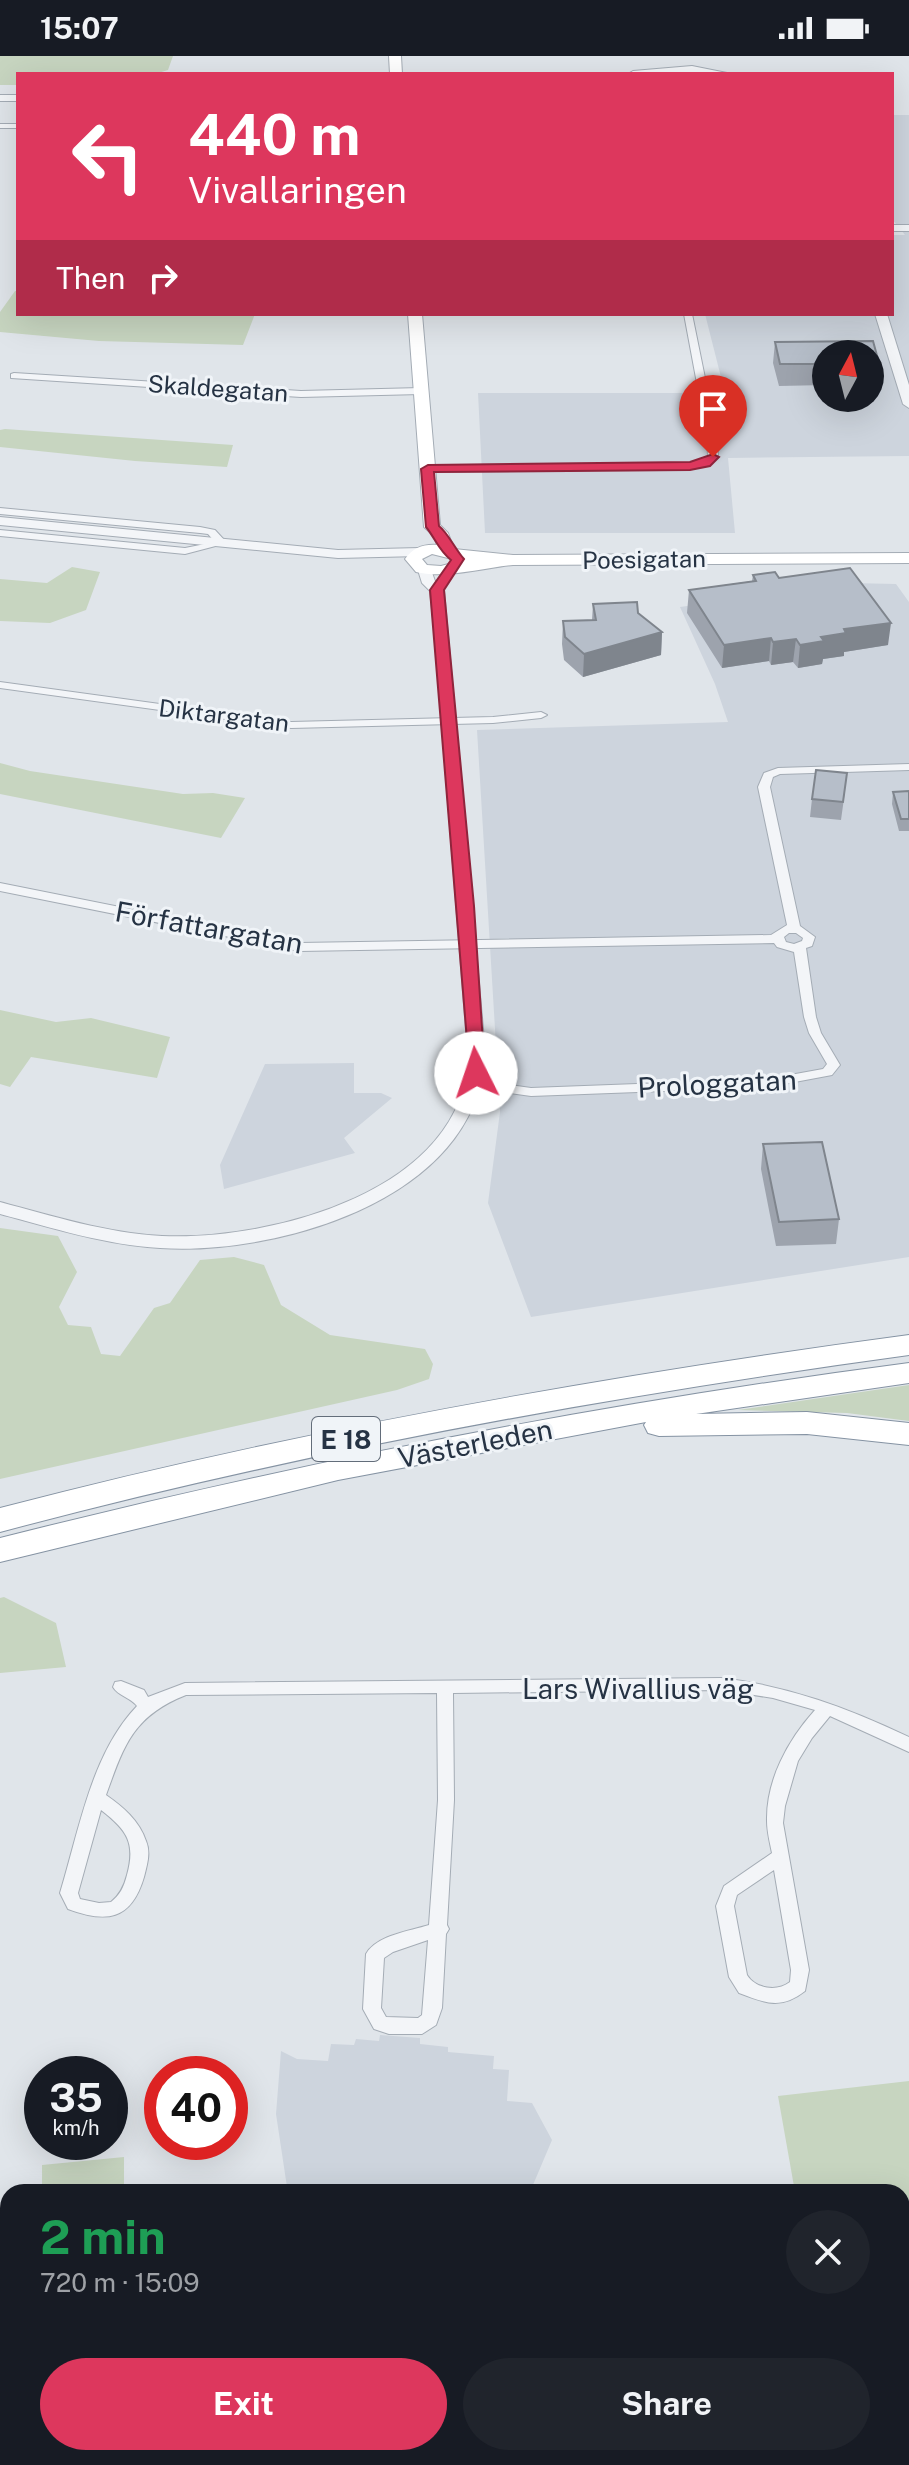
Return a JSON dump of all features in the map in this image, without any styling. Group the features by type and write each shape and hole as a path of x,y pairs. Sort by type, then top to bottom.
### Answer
{"highway":[{"name":"E 18","path":"682,1379 718,1361 909,1329"},
{"name":"Västerleden","path":"0,1520 197,1471 390,1429 566,1397 909,1345"},
{"name":"Västerleden","path":"0,1550 312,1475 591,1421 777,1390 909,1373"},
{"name":"E 18","path":"591,1421 605,1429 668,1424 784,1422 909,1434"}],"main road":[{"path":"415,316 432,527 426,534 420,560"},
{"path":"432,527 440,533 451,560"},
{"name":"Poesigatan","path":"774,558 909,570"},
{"name":"Poesigatan","path":"420,560 909,558"}],"street":[{"path":"661,72 702,69 717,72"},
{"path":"428,469 690,466 706,463 713,457 712,437 688,316"},
{"path":"882,316 909,404"},
{"name":"Skaldegatan","path":"14,376 301,394 421,391"},
{"path":"0,511 200,530 211,532 222,543"},
{"path":"0,521 338,554 360,559 420,560 429,583 437,590"},
{"path":"0,533 185,551 222,543"},
{"path":"0,1208 132,1239 158,1241 256,1236 303,1225 359,1205 411,1172 453,1129 476,1073 450,721 437,590 451,560"},
{"name":"Diktargatan","path":"0,685 291,725 541,715"},
{"path":"794,929 764,787 768,775 778,771 909,767"},
{"name":"Författargatan","path":"0,887 280,945 468,944"},
{"path":"468,944 777,939 788,947 800,947 808,943 809,937 794,929 781,932 777,939"},
{"name":"Prologgatan","path":"473,1084 519,1092 551,1091 768,1083 827,1072 834,1065 811,1022 800,947"},
{"name":"Lars Wivallius väg","path":"98,1799 118,1813 137,1838 140,1853 126,1903 110,1911 90,1910 74,1904 69,1893 98,1799 121,1738 146,1707 185,1689 721,1684 793,1694 909,1745"},
{"path":"121,1687 138,1695 146,1707"},
{"path":"440,1929 387,1946 375,1954 372,2009 380,2023 422,2026 430,2019 440,1929 447,1788 443,1722 445,1688"},
{"path":"781,1856 730,1891 725,1906 738,1977 745,1988 773,1997 790,1993 799,1986 800,1970 781,1856 775,1823 781,1780 796,1746 827,1708"}],"shaded area":[{"path":"894,115 909,115 909,456 728,458 735,533 485,533 478,393 725,393 706,316 894,316 894,235 905,235 894,221"},
{"path":"850,583 896,584 909,602 909,1257 531,1317 488,1203 500,1112 477,730 728,722 715,684 680,607"},
{"path":"354,1063 354,1093 381,1093 392,1098 344,1138 355,1153 224,1189 220,1165 265,1064"},
{"path":"380,2035 420,2038 420,2044 448,2047 448,2052 494,2056 493,2069 509,2070 507,2101 532,2103 552,2140 533,2184 287,2184 276,2114 281,2051 297,2059 328,2061 331,2044 354,2045 356,2039 379,2041"}],"green space":[{"path":"0,56 173,56 168,70 162,72 16,72 16,85 0,85"},
{"path":"16,291 16,316 254,316 243,345 99,341 0,332 0,312"},
{"path":"0,430 233,445 227,467 135,461 0,447"},
{"path":"72,567 100,572 86,610 50,623 0,621 0,579 47,583"},
{"path":"0,763 30,771 183,794 213,793 245,798 221,838 0,794"},
{"path":"0,1010 56,1022 91,1018 170,1037 157,1078 31,1057 10,1087 0,1084"},
{"path":"0,1228 58,1236 77,1272 59,1307 68,1325 91,1327 101,1354 120,1356 154,1308 170,1303 200,1260 234,1257 264,1265 281,1305 330,1335 425,1349 433,1364 429,1379 397,1390 0,1479"},
{"path":"909,1385 909,1421 847,1413 738,1410"},
{"path":"4,1597 56,1623 66,1667 0,1673 0,1598"},
{"path":"909,2081 909,2184 794,2184 778,2096"},
{"path":"124,2160 124,2184 42,2184 42,2165"}],"building":[{"path":"775,342 812,342 812,364 780,364"},
{"path":"850,568 891,623 844,629 846,633 821,637 824,641 800,645 796,639 773,642 771,638 724,645 689,590 756,581 753,575 775,572 779,578"},
{"path":"637,602 638,613 662,632 584,654 565,637 563,621 596,620 593,604"},
{"path":"816,770 847,773 843,802 812,799"},
{"path":"909,791 909,819 901,819 893,792"},
{"path":"822,1142 839,1219 779,1222 763,1144"}],"route":[{"path":"476,1073 466,906 437,590 458,559 447,551 440,533 432,527 428,469 690,466 706,463 713,457"}]}
